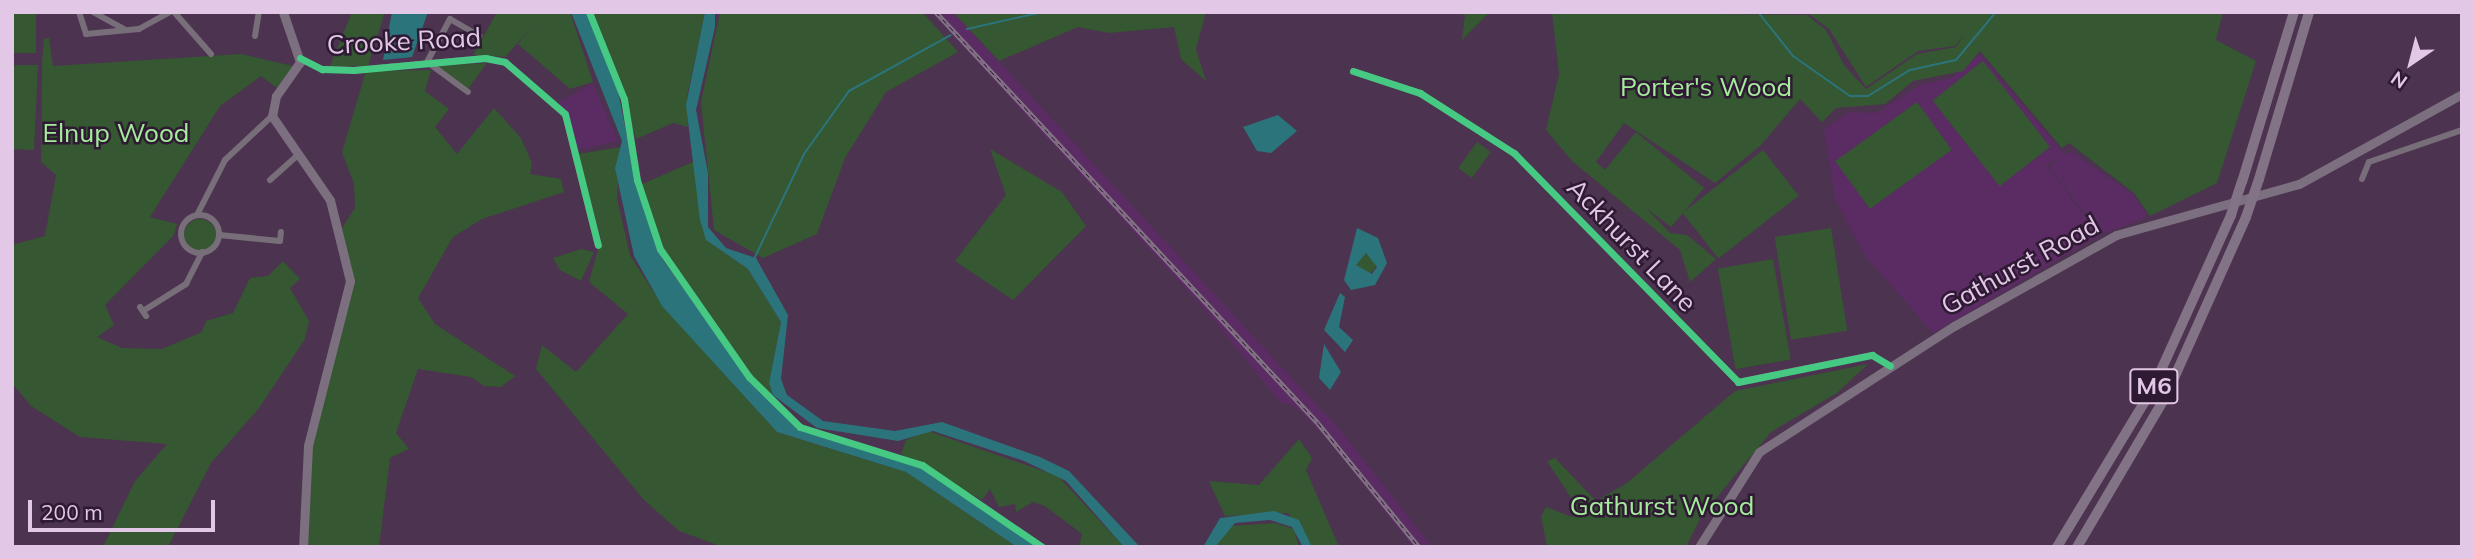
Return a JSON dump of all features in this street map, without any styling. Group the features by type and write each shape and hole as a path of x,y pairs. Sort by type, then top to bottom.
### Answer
{"highway":[{"name":"M6","path":"2057,547 2153,388 2231,215 2294,12"},
{"name":"M6","path":"2077,547 2166,396 2246,217 2309,12"}],"main road":[{"path":"282,12 300,58 274,100 272,116 334,210 350,281 308,446 303,547"},
{"name":"Gathurst Road","path":"1699,547 1759,452 1890,366 2081,251 2116,235 2299,184 2462,94"}],"street":[{"path":"79,12 84,33 126,30 172,12 211,54"},
{"path":"93,12 126,30"},
{"path":"255,36 259,12"},
{"path":"468,92 428,64 433,39 450,19 480,36"},
{"name":"Crooke Road","path":"300,58 322,69 498,59 562,110 598,245"},
{"name":"Ackhurst Lane","path":"1353,71 1420,93 1514,153 1738,382 1872,355 1890,366"},
{"path":"202,252 187,247 181,236 187,220 197,215 225,160 272,116"},
{"path":"2362,179 2370,162 2462,130"},
{"path":"270,180 299,154"},
{"path":"197,215 213,220 219,235"},
{"path":"219,235 280,241 281,232"},
{"path":"143,311 186,284 202,252 219,235"}],"shaded area":[{"path":"392,12 428,12 412,57 383,60"},
{"path":"571,12 587,12 615,75 637,188 663,260 750,381 799,428 922,466 1037,547 1017,547 906,472 777,432 662,306 634,256 615,168 622,141"},
{"path":"705,12 715,12 715,27 696,110 708,173 708,227 726,248 756,258 788,315 781,379 787,395 823,421 895,431 942,422 1040,457 1069,471 1140,547 1124,547 1066,481 1024,461 933,431 898,441 817,428 773,395 769,383 781,322 748,269 706,240 700,220 686,105"},
{"path":"931,12 953,12 1340,430 1432,547 1413,547 1327,439 1295,406 1280,402 1206,311"},
{"path":"1980,54 2065,155 2070,151 2134,195 2148,217 2100,235 2049,166 2060,158 2046,164 2099,236 1933,333 1865,256 1835,199 1824,129 1850,112 1877,113 1920,85 1951,78"},
{"path":"593,83 618,141 578,150 559,102"},
{"path":"1278,115 1297,131 1271,153 1257,151 1243,127"},
{"path":"1357,228 1378,238 1387,263 1375,285 1351,290 1344,280","holes":["1366,253 1377,267 1372,274 1356,265"]},
{"path":"1340,293 1345,297 1339,327 1353,340 1345,352 1324,330"},
{"path":"1324,344 1341,372 1330,390 1319,378"},
{"path":"1274,511 1299,520 1312,547 1303,547 1292,527 1270,520 1235,523 1215,547 1203,547 1220,518"}],"green space":[{"path":"12,12 36,12 36,53 12,53"},
{"path":"352,12 385,12 368,66 330,66"},
{"path":"497,12 570,12 593,82 570,89 518,44 533,26 505,57 473,55"},
{"path":"590,12 705,12 687,97 688,127 673,123 636,139"},
{"path":"720,12 922,12 958,52 886,92 845,158 817,234 763,258 714,230 701,102"},
{"path":"953,12 1206,12 1196,49 1206,81 1181,59 1174,27 1109,33 1078,27 999,61"},
{"path":"1453,12 1490,12 1462,40 1465,15"},
{"name":"Porter's Wood","path":"1552,12 1807,15 1826,30 1844,65 1866,89 1917,54 1956,47 1964,35 1955,46 1918,51 1866,87 1829,29 1806,12 2223,12 2216,40 2256,61 2217,183 2150,216 2134,193 2069,143 2062,148 1980,51 1963,71 1913,81 1885,104 1836,108 1822,122 1800,99 1761,145 1715,183 1624,123 1596,162 1605,170 1636,132 1704,188 1671,227 1646,208 1670,233 1687,235 1716,259 1690,282 1680,250 1572,161 1546,130 1559,74"},
{"name":"Elnup Wood","path":"49,38 53,66 241,54 293,66 277,88 261,76 220,106 150,217 177,224 174,235 105,305 114,325 97,337 122,348 162,349 202,332 206,321 233,313 250,278 268,276 283,261 300,279 290,288 309,321 305,339 259,408 211,463 168,547 103,547 135,481 167,444 80,437 31,406 12,383 12,245 45,236 56,175 41,162 42,63 44,39"},
{"path":"1983,61 2050,147 2000,186 1933,100"},
{"path":"487,63 468,89 437,66"},
{"path":"12,65 38,65 34,150 12,149"},
{"path":"431,70 425,91 449,109 435,127 457,154 494,108 521,138 532,163 530,174 561,179 564,192 482,219 453,237 418,298 435,324 515,376 501,387 484,386 471,377 418,369 396,433 409,449 390,458 379,547 305,547 308,462 352,288 342,228 355,208 354,184 342,152 366,71"},
{"path":"1917,102 1952,150 1870,209 1835,161"},
{"path":"1477,142 1491,152 1472,178 1458,168"},
{"path":"621,147 617,198 630,255 662,305 777,432 906,472 1017,547 723,547 679,531 644,500 536,369 542,345 576,372 628,314 589,282 601,239 578,154"},
{"path":"990,149 1062,192 1086,226 1013,300 955,261 1006,195"},
{"path":"1763,150 1799,196 1718,259 1683,213"},
{"path":"695,161 706,240 748,269 781,322 769,383 773,396 746,372 686,291 649,219 642,184"},
{"path":"200,219 211,224 216,235 211,246 200,251 189,246 184,235 189,224"},
{"path":"1831,228 1847,331 1791,340 1775,237"},
{"path":"581,249 594,252 581,281 560,270 553,258"},
{"path":"1362,254 1370,254 1376,264 1370,274 1362,274 1356,268 1356,260"},
{"path":"1773,259 1791,359 1736,369 1718,269"},
{"name":"Gathurst Wood","path":"1868,364 1837,393 1771,432 1702,515 1686,547 1547,547 1541,516 1546,507 1572,517 1577,507 1547,461 1555,458 1596,501 1627,483 1735,391"},
{"path":"928,431 1058,476 1124,547 1079,547 1082,534 1045,506 1033,502 1016,512 1015,504 999,507 990,489 982,500 901,454 906,440"},
{"path":"1299,439 1312,458 1306,470 1339,547 1312,547 1288,513 1225,516 1209,481 1259,485"},
{"path":"1275,523 1294,529 1299,547 1215,547 1229,526"}],"waterway":[{"path":"967,29 1043,12"},
{"path":"1758,12 1793,56 1850,96 1868,96 1910,70 1956,60 1996,12"},
{"path":"754,259 804,154 849,91 951,35"}],"railway":[{"path":"936,12 1318,423 1419,547"}],"cycle path":[{"path":"589,12 624,99 637,180 660,249 749,377 800,427 922,465 1042,547"},
{"path":"300,58 322,69 354,70 485,58 505,62 565,114 598,245"},
{"path":"1353,71 1420,93 1514,153 1738,382 1872,355 1890,366"}]}
